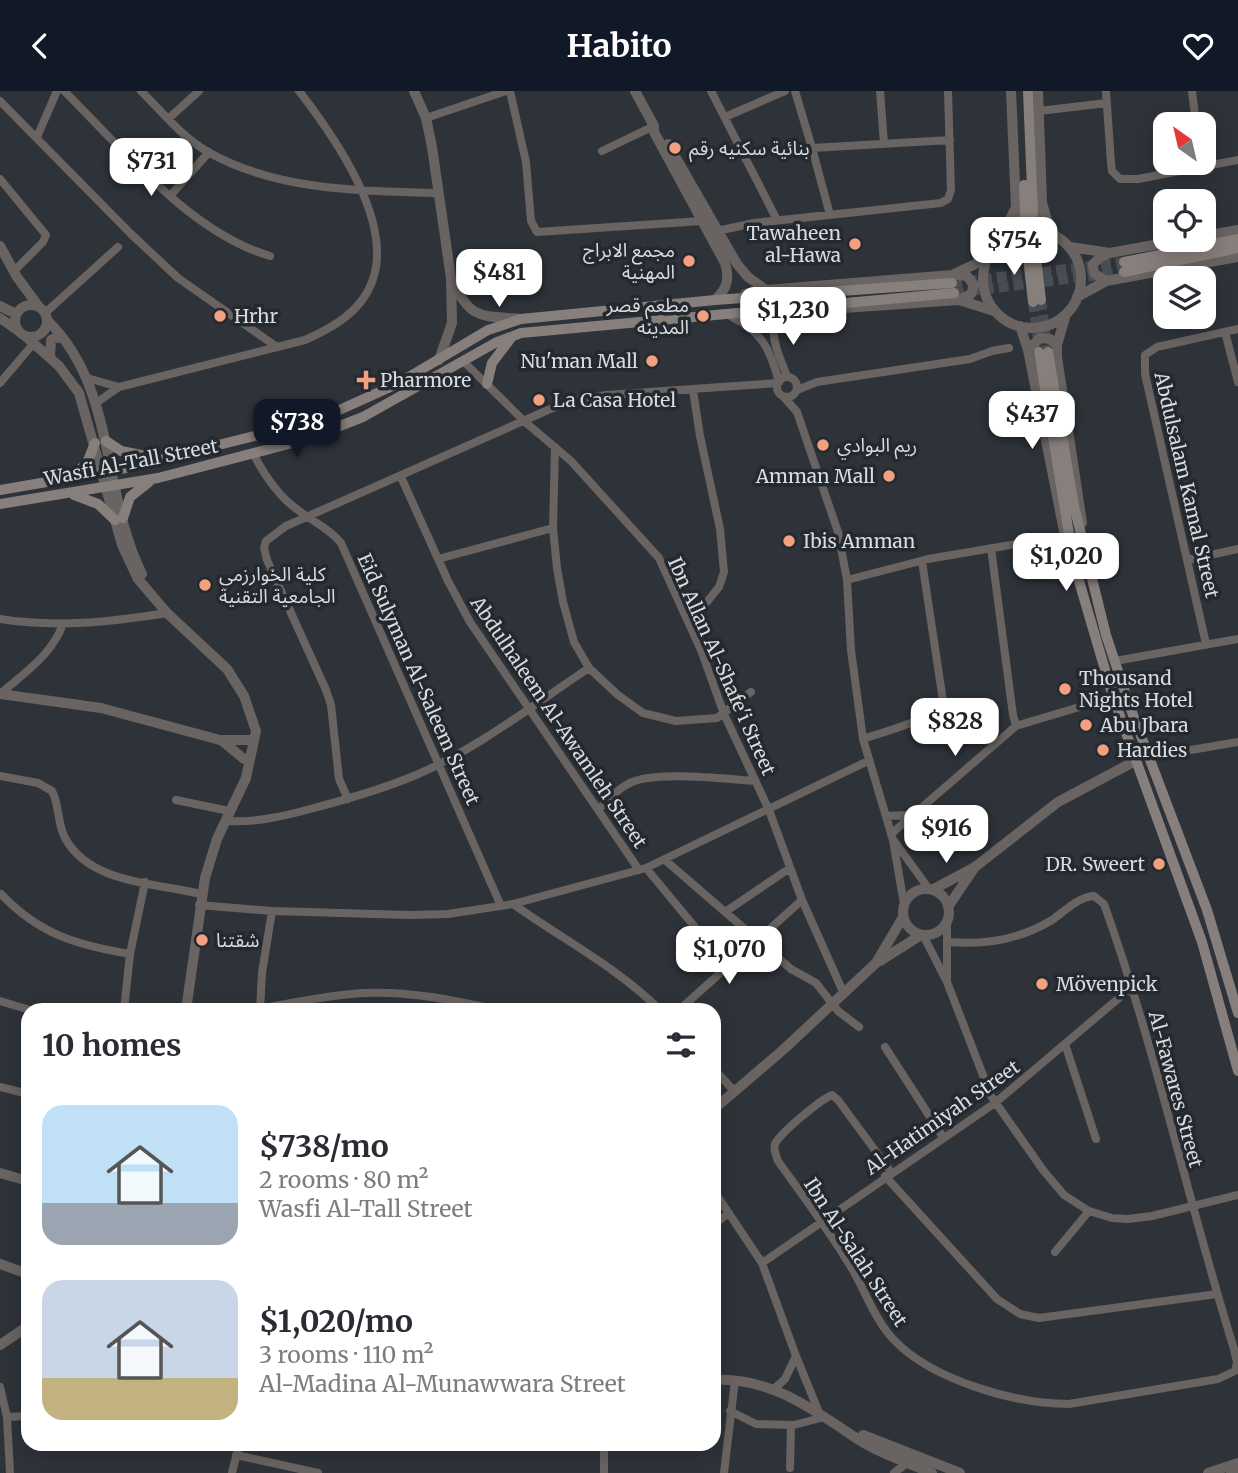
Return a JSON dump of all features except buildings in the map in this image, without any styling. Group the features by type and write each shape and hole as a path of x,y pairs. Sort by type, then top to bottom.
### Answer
{"main road":[{"path":"1020,91 1029,214 1028,91"},
{"path":"1238,239 1124,267 1238,248"},
{"path":"1031,249 1037,301"},
{"name":"Wasfi Al-Tall Street","path":"0,490 107,472 315,421 370,398 488,330 522,319 720,299 954,288"},
{"name":"Wasfi Al-Tall Street","path":"0,505 158,478 254,455 344,425 514,335 555,328 717,314 954,288"},
{"path":"487,384 492,363 514,335"},
{"path":"1043,350 1100,611 1115,661 1208,910 1238,1013"},
{"path":"1043,350 1074,564 1113,697 1202,942 1238,1071"},
{"path":"68,480 87,463 101,442 127,453 159,459"},
{"path":"72,494 98,504 119,519 134,492 158,478"}],"street":[{"path":"37,137 57,91"},
{"path":"64,91 170,196 236,244 270,256"},
{"path":"141,91 189,139 209,152 240,166 321,187 439,193"},
{"path":"96,403 119,387 305,340 333,327 357,306 368,291 373,279 376,247 363,191 343,154 299,91"},
{"path":"414,91 426,118 451,278 452,323 439,360"},
{"path":"426,118 508,91 526,162 531,222 537,232 702,221"},
{"path":"635,91 654,126 654,132 723,258 728,274 720,299"},
{"path":"711,91 777,220"},
{"path":"725,117 785,91"},
{"path":"795,91 830,215"},
{"path":"880,91 884,144"},
{"path":"717,231 777,220 942,203 948,199 951,190 948,91"},
{"path":"1012,91 1016,207 1019,218 1029,221 1039,216 1042,203"},
{"path":"1038,91 1042,203 1051,233"},
{"path":"1106,91 1111,163 1116,176 1126,180 1156,175"},
{"path":"1192,91 1195,112"},
{"path":"168,119 195,93"},
{"path":"0,101 168,270 277,347"},
{"path":"1039,111 1107,103"},
{"path":"602,151 654,126"},
{"path":"654,126 659,129 743,272 766,290"},
{"path":"813,148 950,140"},
{"path":"170,196 209,152"},
{"path":"1216,163 1238,160"},
{"path":"0,179 46,235 15,274"},
{"path":"732,317 954,288 988,258 1000,241 1016,207"},
{"path":"1000,241 1024,230 1051,233 1070,247 1080,266 1077,298 1043,350"},
{"path":"1216,234 1238,230"},
{"path":"1106,281 1094,273 1093,264 1102,256 1153,245"},
{"path":"0,246 15,274 63,338 88,378 96,403 107,472 134,573 167,613 227,669 244,697 255,740 241,790 236,796"},
{"path":"15,274 22,296 15,321 21,334 30,337 44,330 44,314 118,247"},
{"path":"1070,247 1110,253"},
{"path":"1077,298 1106,281 1238,257"},
{"path":"988,258 983,272 984,286 995,311"},
{"path":"451,278 466,306 477,314 522,319"},
{"path":"720,299 766,290 954,288 995,311 1006,321 1020,326 1044,326 1066,314"},
{"path":"0,306 19,311 29,305 44,314"},
{"path":"786,312 776,320 773,331 796,391 797,412 834,515 847,580 851,650 863,739 892,837 904,904 903,917 876,963"},
{"path":"717,314 732,317 748,325 761,338 773,362 779,388 797,412"},
{"path":"0,318 34,343 68,375 101,442"},
{"path":"1020,326 1043,350 1064,536 1074,564"},
{"name":"Abdulsalam Kamal Street","path":"1206,644 1145,374 1145,355 1157,347 1238,329"},
{"path":"1226,332 1238,382"},
{"path":"50,357 51,339 63,338"},
{"path":"0,383 34,343"},
{"path":"348,799 339,779 331,705 326,690 287,608 264,548 266,541 276,532 306,516 401,477 548,409 594,396 760,384 779,388 790,396 817,382 930,367 1009,348"},
{"name":"Ibn Allan Al-Shafe'i Street","path":"463,361 524,421 586,476 659,558 690,623 724,714 769,810 803,900 844,994"},
{"path":"88,378 119,387"},
{"path":"790,378 817,382"},
{"path":"779,388 790,378"},
{"path":"690,623 719,587 724,572 720,529 693,390"},
{"path":"555,447 553,528 563,602 574,642 589,669 631,705 660,719 709,720 724,714 751,692"},
{"name":"Eid Sulyman Al-Saleem Street","path":"254,455 278,493 327,529 341,543 501,906"},
{"name":"Abdulhaleem Al-Awamleh Street","path":"401,477 470,622 528,709 598,810 643,869 728,967"},
{"path":"438,559 553,528"},
{"path":"847,580 922,561 1064,536"},
{"path":"991,548 1016,726"},
{"path":"1188,560 1238,549"},
{"path":"863,739 928,716 938,709 943,701 922,561"},
{"path":"0,619 63,624 131,619 167,613"},
{"path":"0,694 54,645 63,624"},
{"path":"1115,661 1238,639"},
{"path":"176,800 227,816 263,819 348,799 416,775 439,763 589,669"},
{"path":"0,694 101,708 220,740 249,740"},
{"path":"892,837 913,814 1016,726 1113,697"},
{"path":"187,1003 201,894 210,858 236,796 253,724"},
{"path":"220,740 244,759"},
{"path":"1150,757 1238,742"},
{"path":"200,905 272,911 409,915 448,913 513,904 643,869 868,761"},
{"path":"904,904 910,895 918,890 930,890 975,867 1058,802 1136,761"},
{"path":"0,776 38,783 52,791 63,834 80,857 105,872 201,894"},
{"path":"598,810 619,790 636,780 666,778 755,781"},
{"path":"886,816 904,817 913,814"},
{"path":"892,837 930,890 945,900 948,907 947,982"},
{"path":"665,860 760,939 791,969 819,986 833,1005 859,1027"},
{"path":"948,907 975,867"},
{"path":"725,912 790,868"},
{"path":"125,1003 130,954 145,882"},
{"path":"1,894 26,918 55,935 84,945 130,954"},
{"name":"Al-Fawares Street","path":"947,942 998,942 1050,921 1081,899 1094,896 1104,904 1132,987 1192,1207"},
{"path":"687,1003 803,900"},
{"path":"513,904 581,951 622,975 652,1003"},
{"path":"258,1003 272,911"},
{"path":"903,917 909,929 922,935 947,982 995,1103 1059,1189 1075,1204 1112,1218 1128,1219 1152,1216 1238,1195"},
{"path":"721,1103 833,1005 876,963 922,935 933,934 942,928 947,919"},
{"name":"Al-Hatimiyah Street","path":"762,1263 995,1103 1132,987"},
{"path":"296,1003 383,993 424,996 461,1003"},
{"path":"0,1002 21,1008"},
{"path":"1065,1044 1096,1139"},
{"path":"885,1047 943,1137"},
{"path":"721,1077 735,1092"},
{"path":"0,1087 21,1092"},
{"name":"Ibn Al-Salah Street","path":"888,1174 832,1095 777,1140 774,1149 778,1161 862,1286 883,1327 899,1345 968,1385 1040,1402 1069,1404 1219,1379 1235,1371 1237,1362 1192,1207"},
{"path":"0,1173 21,1179"},
{"path":"888,1174 997,1299 1027,1317 1039,1318 1217,1294"},
{"path":"721,1201 762,1263 796,1356 822,1416"},
{"path":"1055,1252 1089,1211"},
{"path":"721,1219 729,1213"},
{"path":"0,1264 21,1272"},
{"path":"0,1345 21,1331"},
{"path":"774,1389 785,1379 796,1356"},
{"path":"721,1380 774,1389 853,1436 932,1473"},
{"path":"724,1473 735,1381"},
{"path":"0,1387 7,1417 10,1473"},
{"path":"730,1411 756,1425 791,1425 822,1416"},
{"path":"7,1417 21,1416"},
{"path":"790,1468 791,1425"},
{"path":"846,1431 853,1431 960,1473"},
{"path":"232,1473 237,1451"},
{"path":"604,1453 604,1473"},
{"path":"236,1455 318,1473"},
{"path":"894,1473 906,1462"},
{"path":"1208,1473 1238,1463"},
{"path":"1231,1473 1238,1470"}],"tunnel":[{"path":"1025,214 1027,249"},
{"path":"1033,214 1035,249"},
{"path":"952,283 1124,262"},
{"path":"954,293 1124,272"},
{"path":"1041,300 1048,352"},
{"path":"1033,302 1039,348"}],"place":[{"name":"بنائية سكنيه رقم","path":"675,148"},
{"name":"Tawaheen al-Hawa","path":"855,244"},
{"name":"مجمع الابراج المهنية","path":"689,261"},
{"name":"Hrhr","path":"220,316"},
{"name":"مطعم قصر المدينه","path":"703,316"},
{"name":"Nu'man Mall","path":"652,361"},
{"name":"Pharmore","path":"366,380"},
{"name":"La Casa Hotel","path":"539,400"},
{"name":"ريم البوادي","path":"823,445"},
{"name":"Amman Mall","path":"889,476"},
{"name":"Ibis Amman","path":"789,541"},
{"name":"كلية الخوارزمي الجامعية التقنية","path":"205,585"},
{"name":"Thousand Nights Hotel","path":"1065,689"},
{"name":"Abu Jbara","path":"1086,725"},
{"name":"Hardies","path":"1103,750"},
{"name":"DR. Sweert","path":"1159,864"},
{"name":"شقتنا","path":"202,940"},
{"name":"Mövenpick","path":"1042,984"}]}
